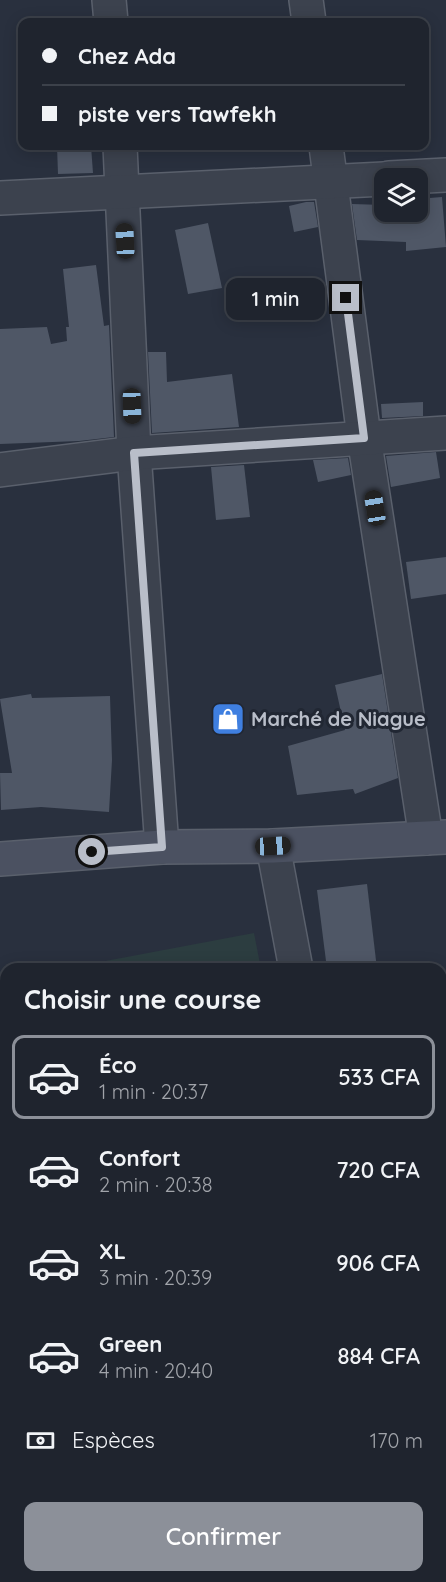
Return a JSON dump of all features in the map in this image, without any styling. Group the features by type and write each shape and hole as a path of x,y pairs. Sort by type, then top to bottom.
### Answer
{"main road":[{"path":"0,859 162,847 273,846 436,838"}],"street":[{"path":"109,0 111,18"},
{"path":"306,0 308,18"},
{"path":"120,150 134,453 162,847"},
{"path":"327,150 364,438 436,838"},
{"path":"428,176 446,175"},
{"path":"0,198 123,194 374,180"},
{"path":"0,470 134,453 446,433"},
{"path":"273,846 295,963"}],"shaded area":[{"path":"254,933 260,963 95,963"}],"building":[{"path":"57,150 91,150 93,173 58,174"},
{"path":"442,197 446,247 406,251 406,242 357,240 352,204 374,205 374,222 428,222 428,198"},
{"path":"314,202 318,227 294,232 289,206"},
{"path":"208,223 222,288 188,294 175,230"},
{"path":"96,265 104,326 109,325 114,437 79,441 0,444 0,329 47,327 51,344 67,341 66,327 69,327 63,269"},
{"path":"148,352 166,352 167,382 232,374 239,427 152,433"},
{"path":"423,402 423,416 382,418 381,404"},
{"path":"436,452 440,478 391,487 386,456"},
{"path":"348,458 351,475 318,482 313,460"},
{"path":"244,465 250,517 216,520 211,467"},
{"path":"446,557 446,594 411,599 406,562"},
{"path":"382,674 398,778 355,794 353,789 297,795 288,746 345,730 335,685"},
{"path":"31,694 32,698 110,696 112,760 109,812 41,807 1,810 0,773 12,773 0,699"},
{"path":"367,884 376,963 326,963 317,890"}],"place":[{"name":"Marché de Niague","path":"228,719"}],"route":[{"path":"92,852 162,847 134,453 364,438 346,298"}]}
